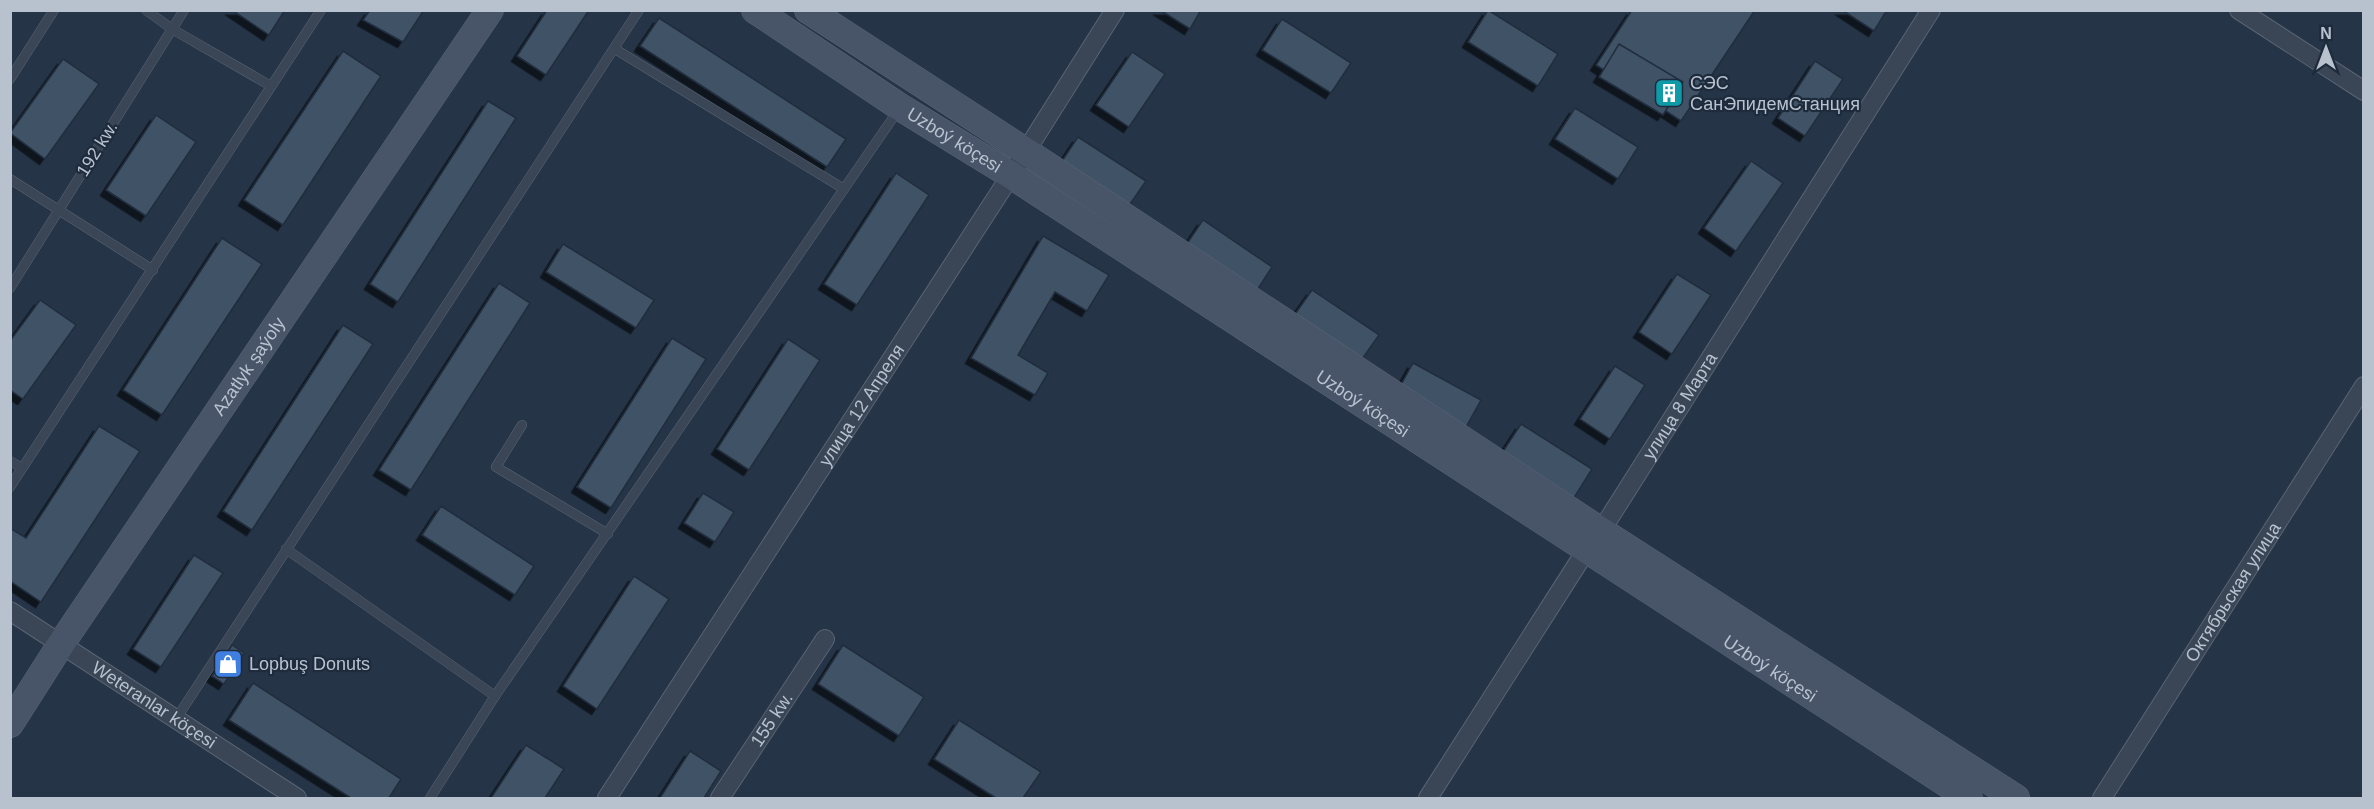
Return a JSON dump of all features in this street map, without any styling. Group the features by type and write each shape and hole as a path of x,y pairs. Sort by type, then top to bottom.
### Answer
{"street":[{"name":"Azatlyk şaýoly","path":"10,724 61,644 490,10"},
{"name":"Uzboý köçesi","path":"755,10 900,107 1594,540 2016,798"},
{"name":"Uzboý köçesi","path":"808,10 1025,151 1970,798"},
{"name":"улица 12 Апреля","path":"607,798 1011,175 1115,10"},
{"name":"улица 8 Марта","path":"1428,798 1931,10"},
{"path":"2239,10 2364,91"},
{"name":"Октябрьская улица","path":"2102,798 2364,386"},
{"name":"Weteranlar köçesi","path":"10,612 297,798"},
{"name":"155 kw.","path":"720,798 775,711 825,639"}],"lane":[{"path":"10,79 54,10"},
{"path":"146,10 172,29 271,86"},
{"name":"192 kw.","path":"10,288 184,10"},
{"path":"10,487 321,10"},
{"path":"176,719 639,10"},
{"path":"615,49 844,189"},
{"path":"430,798 495,696 900,107"},
{"path":"10,179 153,270"},
{"path":"522,425 496,467 608,534"},
{"path":"10,461 22,468"},
{"path":"286,549 495,696"}],"building":[{"path":"232,10 285,10 269,35"},
{"path":"370,10 424,10 403,42 363,20"},
{"path":"547,10 589,10 546,75 517,56"},
{"path":"1160,10 1201,10 1190,29"},
{"path":"1488,10 1558,54 1538,86 1468,42"},
{"name":"СЭС СанЭпидемСтанция","path":"1632,10 1755,10 1681,121 1596,65"},
{"path":"1842,10 1887,10 1874,31"},
{"path":"659,18 846,139 827,167 640,46"},
{"path":"1282,19 1351,63 1331,93 1262,50"},
{"path":"1619,44 1683,82 1663,115 1599,77"},
{"path":"343,51 381,76 283,225 244,200"},
{"path":"1132,52 1165,74 1129,127 1096,105"},
{"path":"63,59 99,84 45,159 10,133"},
{"path":"1815,61 1843,79 1805,136 1778,118"},
{"path":"488,101 516,118 398,302 370,284"},
{"path":"1575,108 1638,147 1618,179 1555,139"},
{"path":"156,115 196,142 146,216 106,190"},
{"path":"1078,137 1146,181 1128,207 1060,164"},
{"path":"1751,161 1783,183 1736,251 1704,228"},
{"path":"896,173 929,195 857,305 824,284"},
{"path":"1203,220 1272,267 1254,295 1184,248"},
{"path":"1043,236 1109,275 1087,311 1055,292 1018,355 1048,373 1035,395 971,358"},
{"path":"222,238 262,264 162,415 123,390"},
{"path":"563,244 654,300 636,328 546,272"},
{"path":"1677,274 1711,295 1672,354 1639,332"},
{"path":"499,283 530,303 411,490 379,470"},
{"path":"1312,290 1379,335 1360,362 1293,317"},
{"path":"40,300 76,325 23,399 10,390 10,341"},
{"path":"343,325 373,344 252,530 223,511"},
{"path":"672,338 706,359 611,508 577,487"},
{"path":"788,339 820,360 749,470 717,449"},
{"path":"1413,363 1481,400 1466,427 1398,390"},
{"path":"1615,366 1645,385 1610,439 1580,419"},
{"path":"1521,424 1592,469 1572,501 1500,456"},
{"path":"99,426 140,451 41,602 10,581 10,528 26,538"},
{"path":"703,493 734,512 715,542 684,523"},
{"path":"441,506 534,566 515,595 422,535"},
{"path":"194,555 223,573 161,667 133,649"},
{"path":"634,576 669,599 597,709 563,686"},
{"name":"Lopbuş Donuts","path":"232,645 244,653 224,684 212,676"},
{"path":"843,645 924,697 899,736 818,684"},
{"path":"253,683 401,779 389,798 351,798 229,720"},
{"path":"959,720 1041,772 1023,798 996,798 934,759"},
{"path":"526,745 564,769 545,798 491,798"},
{"path":"690,751 721,771 704,798 660,798"}],"place":[{"name":"СЭС СанЭпидемСтанция","path":"1669,93"},
{"name":"Lopbuş Donuts","path":"228,664"}]}
